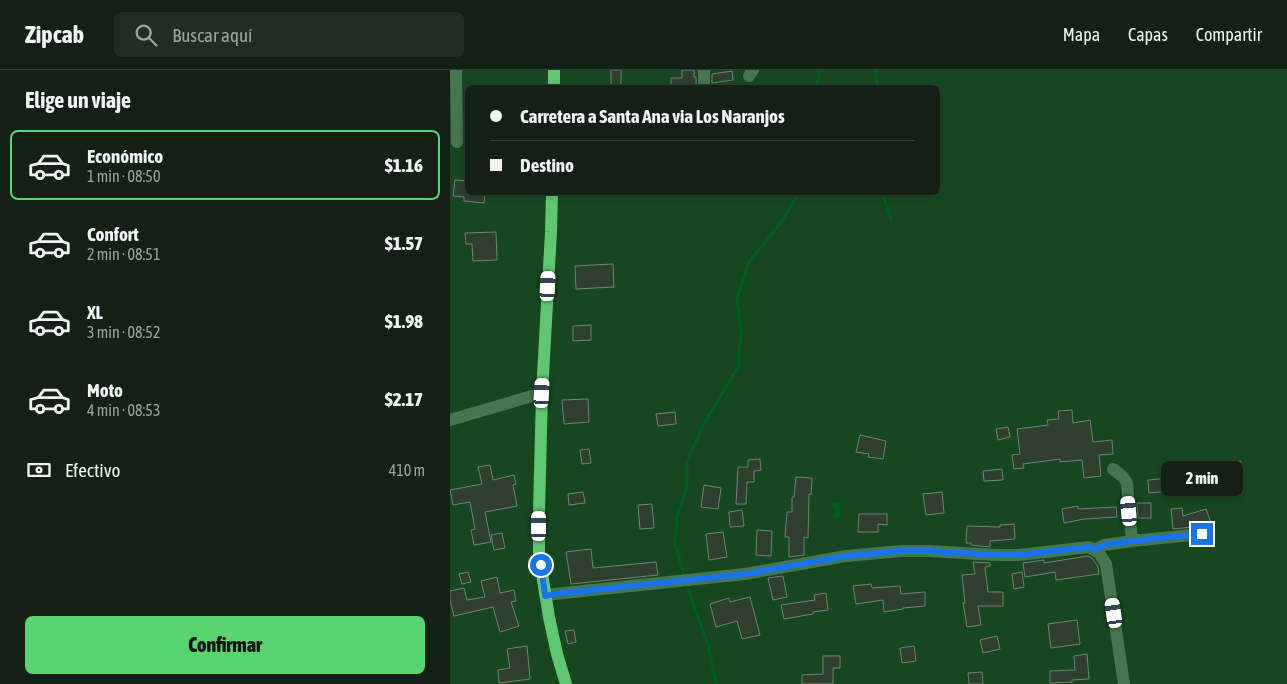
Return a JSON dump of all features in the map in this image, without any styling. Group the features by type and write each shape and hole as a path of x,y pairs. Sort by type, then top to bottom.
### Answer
{"main road":[{"path":"554,70 554,85"},
{"path":"552,195 542,393 539,555 557,654 566,684"}],"street":[{"path":"456,70 453,96 456,142"},
{"path":"704,70 704,85"},
{"path":"450,420 542,393"},
{"path":"1113,469 1127,483 1132,541"},
{"path":"1094,550 1104,545 1202,534"},
{"path":"545,596 745,574 846,556 901,551 1019,555 1089,547 1102,557 1106,564 1124,684"}],"shaded area":[{"path":"450,70 1287,70 1287,684 450,684"},
{"path":"832,503 841,503 841,516 839,518 833,516 835,509"}],"building":[{"path":"611,70 621,70 621,85 611,85"},
{"path":"682,70 694,70 696,85 671,85 671,78 682,78"},
{"path":"732,71 733,80 712,83 712,74"},
{"path":"455,180 465,181 465,195 485,195 484,203 464,201 464,197 453,196"},
{"path":"496,232 497,260 473,261 472,244 466,244 465,233"},
{"path":"613,264 614,287 576,289 575,266"},
{"path":"591,325 591,340 573,341 573,326"},
{"path":"588,399 589,422 564,424 562,400"},
{"path":"1072,410 1073,423 1090,420 1093,442 1112,440 1113,454 1099,455 1101,476 1084,478 1082,460 1060,462 1060,459 1023,464 1024,468 1014,469 1012,455 1020,454 1017,429 1048,425 1047,420 1059,419 1058,411"},
{"path":"675,412 676,424 658,426 656,414"},
{"path":"1008,427 1010,437 998,440 996,429"},
{"path":"860,435 886,441 883,459 868,457 869,454 856,452"},
{"path":"589,449 591,463 582,464 580,450"},
{"path":"760,459 761,470 754,471 754,482 747,482 746,504 736,504 738,467 748,467 748,460"},
{"path":"1241,461 1242,472 1222,474 1221,463"},
{"path":"490,465 493,480 514,475 516,484 513,485 517,506 485,512 491,542 474,545 471,530 475,529 470,502 453,505 450,490 482,484 478,467"},
{"path":"1002,469 1003,480 984,481 983,471"},
{"path":"796,477 812,478 811,495 809,494 808,538 804,537 804,555 789,557 789,537 785,537 787,512 792,512 792,497 794,497"},
{"path":"1171,478 1172,491 1149,493 1148,480"},
{"path":"704,485 721,488 718,509 701,507"},
{"path":"583,492 585,503 569,505 568,494"},
{"path":"942,492 944,513 926,515 923,494"},
{"path":"1137,503 1151,503 1151,518 1138,518"},
{"path":"652,504 654,528 640,529 638,505"},
{"path":"1078,506 1078,509 1116,507 1117,517 1084,519 1064,523 1062,509"},
{"path":"1182,508 1183,516 1206,509 1211,523 1203,526 1173,529 1171,509"},
{"path":"742,510 744,526 730,527 729,512"},
{"path":"859,514 887,514 887,525 878,524 878,532 858,532"},
{"path":"1014,524 1015,539 990,541 990,547 966,543 967,526 1000,527 1000,525"},
{"path":"757,530 772,531 771,556 756,555"},
{"path":"723,532 727,557 709,560 706,534"},
{"path":"502,533 505,548 494,550 491,535"},
{"path":"591,549 593,568 656,562 658,575 571,584 566,552"},
{"path":"1088,556 1093,559 1098,567 1099,574 1056,580 1055,572 1025,577 1023,563 1044,560 1044,563"},
{"path":"973,562 990,563 990,566 985,567 988,592 1003,592 1003,606 978,606 981,625 967,627 963,603 965,603 962,575 975,574"},
{"path":"468,572 471,582 462,584 459,574"},
{"path":"1022,572 1024,587 1014,589 1012,574"},
{"path":"783,576 787,597 773,600 768,578"},
{"path":"497,577 500,593 514,590 516,601 511,602 519,626 500,632 493,607 454,616 450,591 464,588 467,600 485,597 481,581"},
{"path":"871,584 872,588 900,586 901,594 925,592 925,606 884,612 883,600 856,604 853,586"},
{"path":"826,593 828,610 784,619 781,605 815,600 814,595"},
{"path":"750,597 760,635 742,639 737,621 716,627 710,604 729,598 730,602"},
{"path":"1077,620 1080,644 1051,648 1048,624"},
{"path":"574,630 576,642 568,644 565,631"},
{"path":"997,636 1000,649 983,653 980,640"},
{"path":"527,646 530,679 499,683 498,670 510,668 507,649"},
{"path":"914,646 916,661 902,663 900,648"},
{"path":"1087,654 1089,679 1050,683 1050,671 1075,670 1074,656"},
{"path":"823,656 840,656 840,668 833,668 833,684 802,684 802,675 823,674"},
{"path":"982,672 983,684 969,684 968,673"}],"waterway":[{"path":"816,85 819,70"},
{"path":"876,70 878,85"},
{"path":"683,571 675,543 677,517 687,485 687,461 704,424 738,367 741,332 737,299 749,262 782,221 797,195"},
{"path":"883,195 891,218"},
{"path":"688,589 708,644 716,684"}],"route":[{"path":"541,565 544,575 545,596 745,574 846,556 901,551 1019,555 1089,547 1094,550 1104,545 1202,534"}]}
